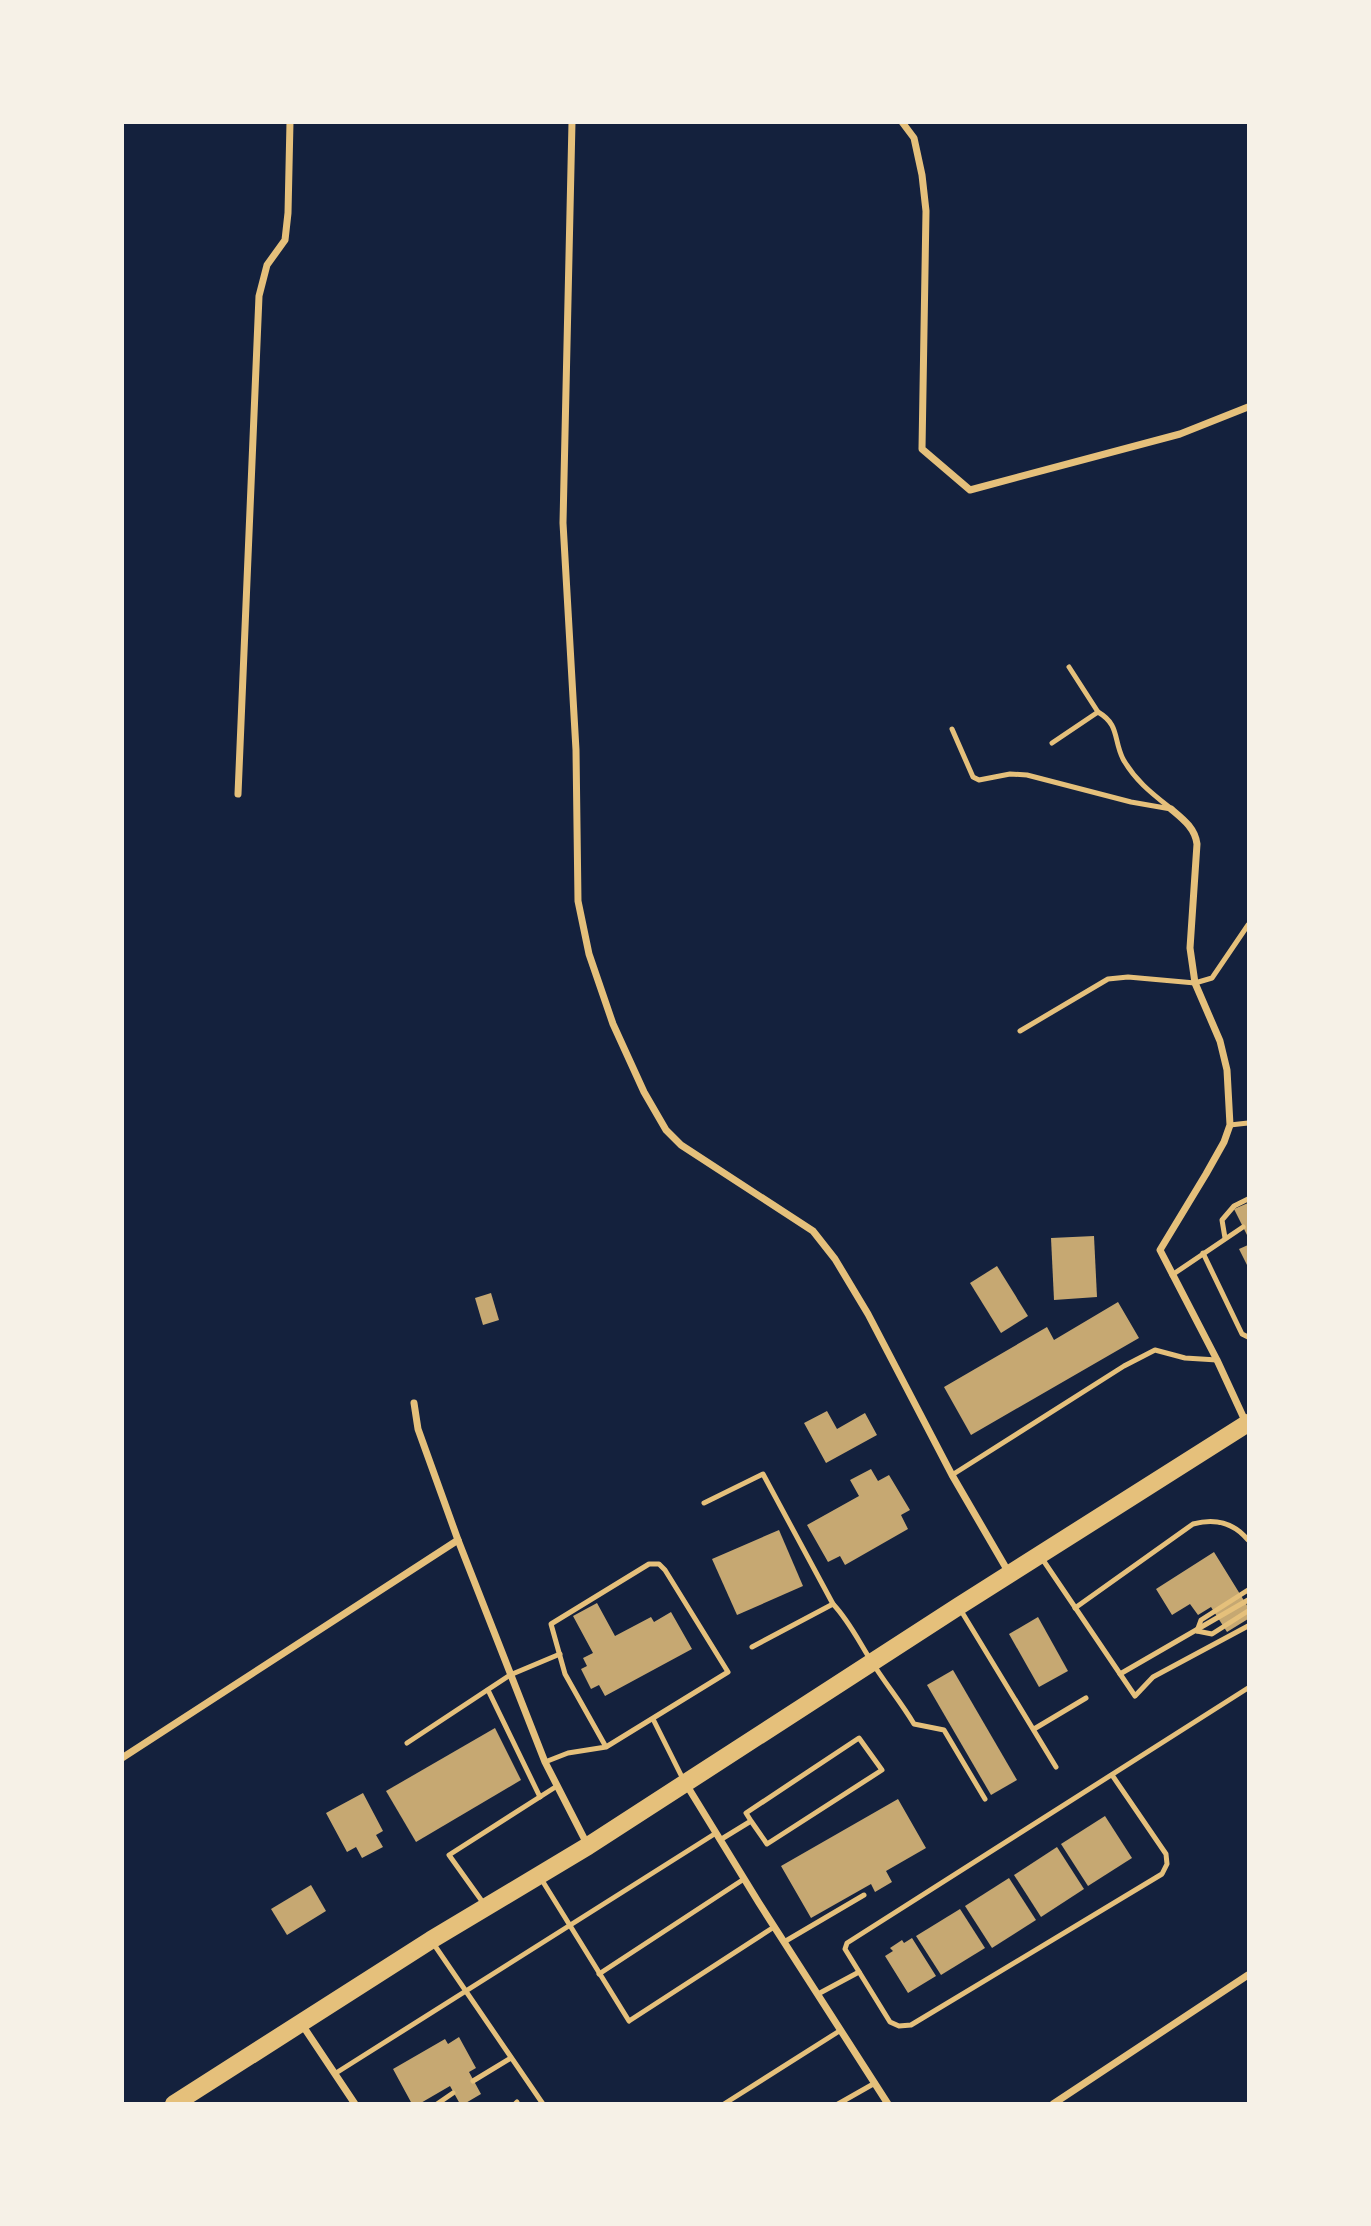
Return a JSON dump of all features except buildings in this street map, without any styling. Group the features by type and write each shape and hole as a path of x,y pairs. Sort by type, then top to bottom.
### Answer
{"main road":[{"path":"174,2104 431,1940 588,1846 958,1606 1248,1425"}],"street":[{"path":"239,794 259,296 268,265 285,240 290,122"},
{"path":"572,122 563,523 576,750 578,901 589,954 613,1024 644,1092 666,1130 681,1145 813,1231 835,1259 868,1314 952,1475 1009,1574"},
{"path":"902,122 914,138 926,211 922,449 970,490 1180,435 1248,407"},
{"path":"1171,809 1188,823 1196,835 1190,948 1195,983 1220,1041 1227,1070 1230,1125 1224,1142 1160,1250 1248,1425"},
{"path":"414,1403 418,1429 510,1675 545,1762 588,1846"},
{"path":"122,1758 458,1540"},
{"path":"685,1782 888,2104"},
{"path":"1053,2104 1248,1975"},
{"path":"300,2022 355,2104"}],"lane":[{"path":"1069,667 1098,712 1114,726 1122,756 1140,784 1171,809"},
{"path":"1052,743 1098,712"},
{"path":"952,729 973,777 979,780 1010,774 1027,775 1131,802 1171,809"},
{"path":"1020,1031 1108,979 1128,977 1195,983 1212,978 1248,925"},
{"path":"1230,1125 1248,1123"},
{"path":"1225,1238 1222,1220 1234,1206 1248,1199"},
{"path":"1172,1275 1243,1227"},
{"path":"1203,1253 1242,1334 1248,1337"},
{"path":"952,1475 1124,1366 1155,1350 1185,1357 1217,1360"},
{"path":"704,1503 763,1474 833,1604 847,1618 872,1662 914,1724 944,1730 985,1799"},
{"path":"1075,1608 1193,1524 1216,1521 1238,1530 1248,1540"},
{"path":"1039,1555 1135,1696 1153,1677 1248,1626"},
{"path":"545,1762 568,1753 606,1747 728,1672 666,1570 659,1564 649,1564 551,1624 565,1674 606,1747"},
{"path":"1197,1631 1201,1620 1248,1590"},
{"path":"1120,1674 1248,1600"},
{"path":"752,1647 833,1604"},
{"path":"958,1606 1056,1766"},
{"path":"1197,1631 1212,1634 1248,1611"},
{"path":"407,1743 510,1675 560,1654"},
{"path":"1112,1775 1166,1854 1167,1864 1162,1874 911,2025 899,2026 890,2022 845,1949 847,1943 1248,1688"},
{"path":"488,1690 540,1797"},
{"path":"1034,1729 1086,1698"},
{"path":"653,1719 685,1782"},
{"path":"859,1738 882,1770 767,1844 751,1821 746,1813 859,1738"},
{"path":"485,1907 449,1855 557,1786"},
{"path":"336,2073 569,1925 718,1836 751,1821"},
{"path":"539,1874 629,2021 774,1927"},
{"path":"599,1974 744,1879"},
{"path":"784,1942 864,1895"},
{"path":"431,1940 543,2104"},
{"path":"818,1994 859,1972"},
{"path":"723,2104 841,2030"},
{"path":"473,2081 511,2058"},
{"path":"838,2104 876,2084"},
{"path":"437,2104 453,2093"}]}
